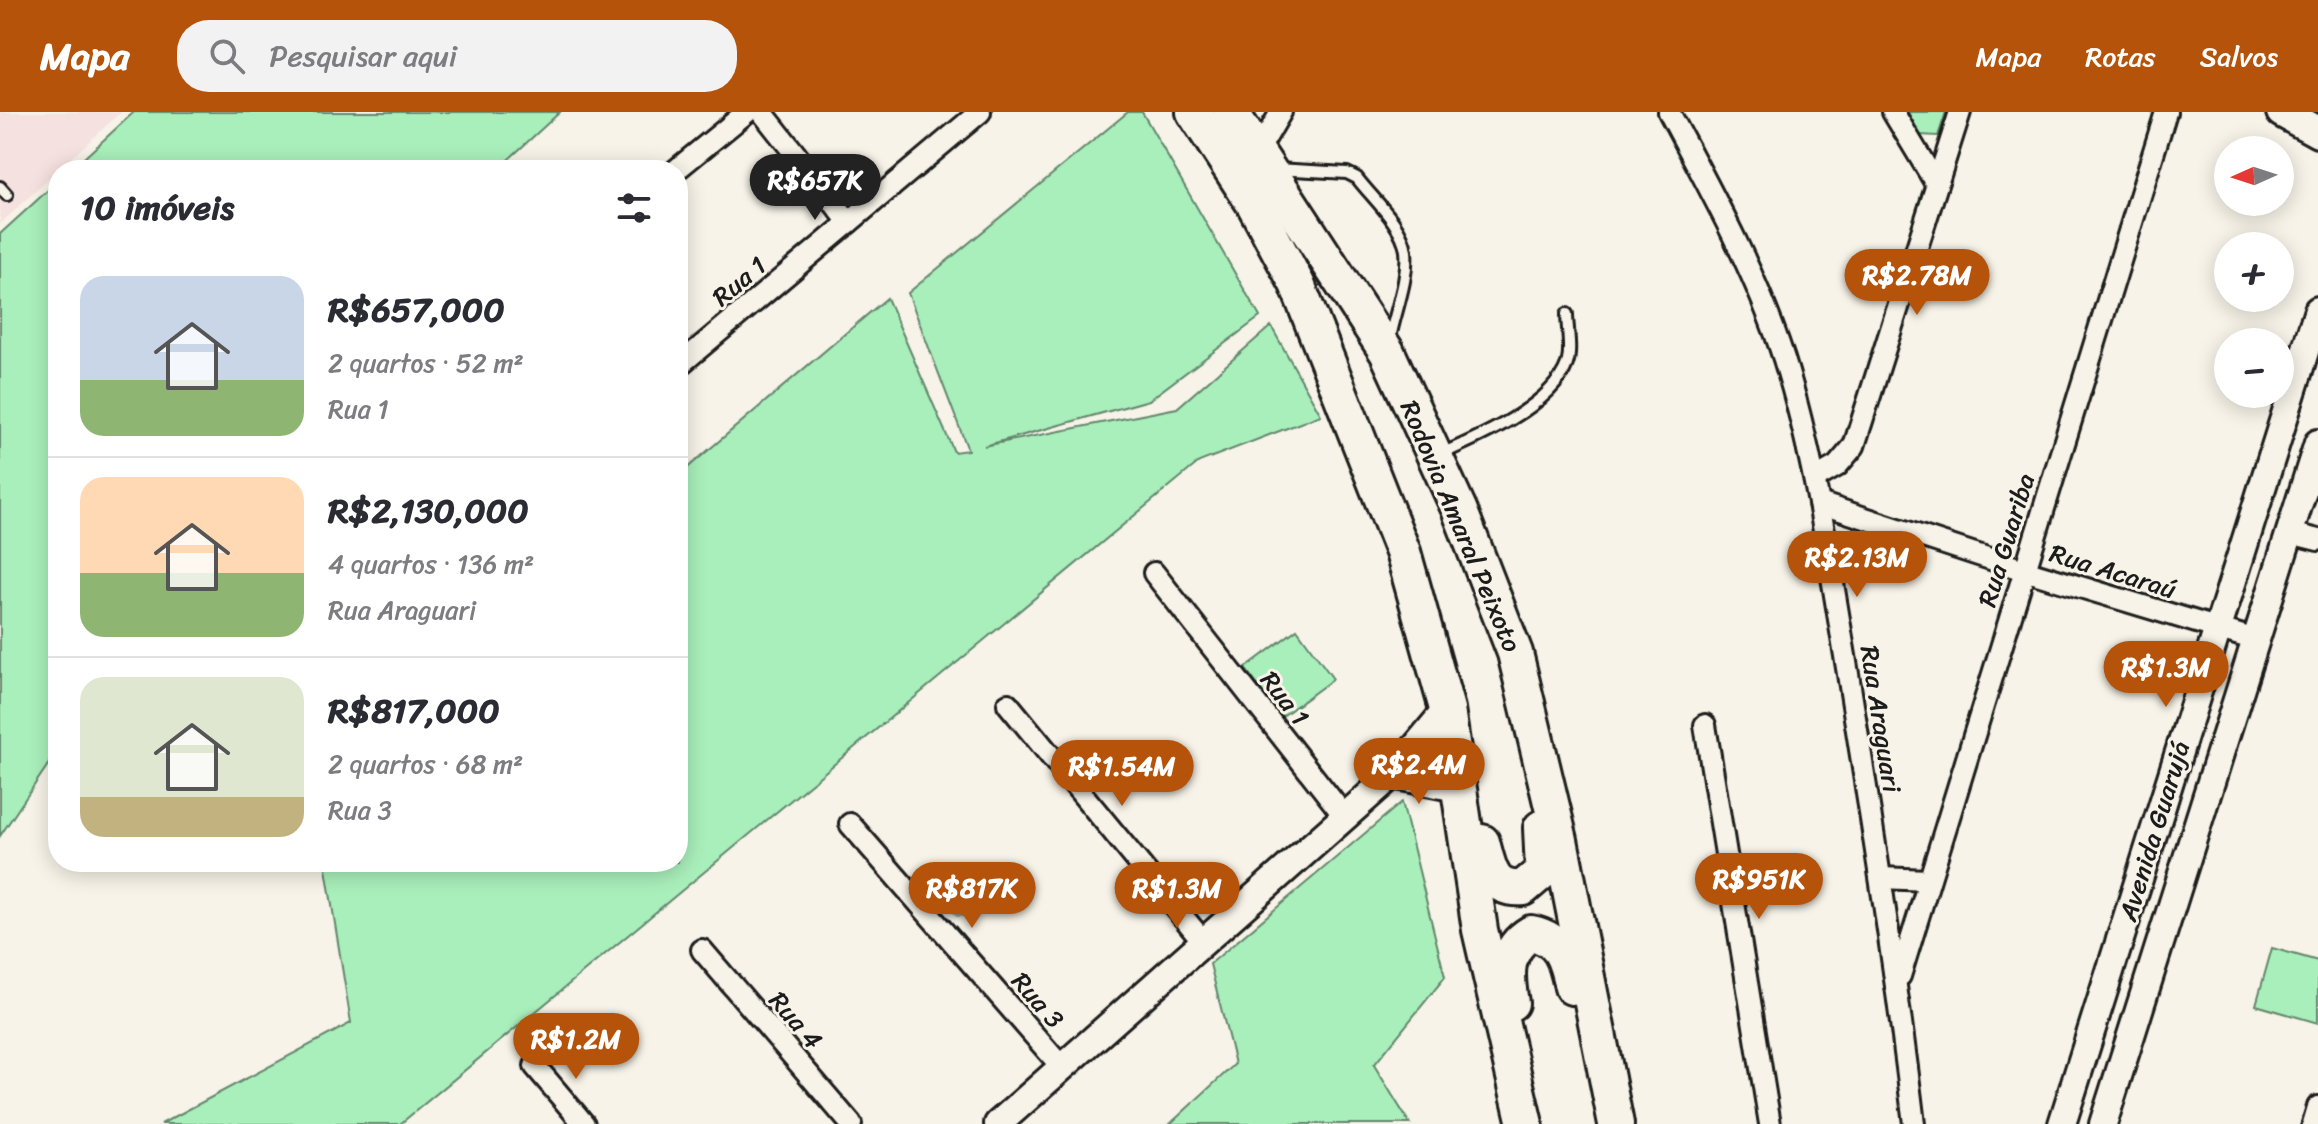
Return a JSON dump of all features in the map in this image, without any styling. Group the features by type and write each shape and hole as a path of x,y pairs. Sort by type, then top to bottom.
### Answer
{"highway":[{"path":"1194,112 1254,204 1297,284 1411,577 1447,709 1483,945 1525,1124"},
{"name":"Rodovia Amaral Peixoto","path":"1231,112 1387,352 1440,467 1515,653 1560,840 1616,1124"},
{"path":"1411,577 1430,606 1454,682 1490,870 1495,883 1503,888 1523,888 1543,871 1544,850 1531,773 1499,647 1454,526 1440,467"},
{"path":"1543,1124 1508,987 1512,949 1531,933 1549,937 1563,951 1602,1124"}],"main road":[{"path":"2282,112 2318,132"}],"street":[{"name":"Rua 1","path":"688,358 980,112"},
{"path":"1264,160 1281,112"},
{"name":"Rua Araguari","path":"1669,112 1738,243 1759,292 1783,359 1816,478 1898,984 1914,1124"},
{"path":"1893,112 1935,182"},
{"path":"1816,478 1837,466 1854,446 1935,182 1960,112"},
{"name":"Rua Guariba","path":"1898,984 2166,112"},
{"path":"688,160 748,113 849,222"},
{"name":"Avenida Guarujá","path":"2062,1124 2318,310"},
{"name":"Avenida Guarujá","path":"2103,1124 2318,443"},
{"name":"Rua Acaraú","path":"1819,503 2024,570 2256,640"},
{"path":"2290,533 2318,540"},
{"name":"Rua 1","path":"1154,573 1345,817"},
{"path":"1008,704 1203,941"},
{"path":"998,1124 1060,1065 1392,775 1447,709"},
{"path":"1705,725 1770,1124"},
{"path":"1392,775 1457,788"},
{"name":"Rua 3","path":"850,824 1060,1065"},
{"path":"1881,878 1928,880"},
{"name":"Rua 4","path":"702,950 851,1124"},
{"path":"535,1066 584,1124"},
{"path":"2313,1124 2318,1107"}],"lane":[{"path":"1264,160 1347,173 1357,178 1400,235 1406,251 1405,266 1387,352"},
{"path":"1440,467 1544,395 1568,363 1567,314"}],"shaded area":[{"path":"0,112 121,112 69,160 48,160 48,180 0,224"}],"green space":[{"path":"134,112 560,112 508,160 82,160"},
{"path":"1128,112 1142,112 1260,317 1149,400 984,446 1177,408 1271,326 1321,415 1199,462 400,1124 161,1124 351,1023 327,872 688,872 688,467 887,298 954,452 968,450 908,293"},
{"path":"1908,112 1946,112 1938,136 1920,135"},
{"path":"48,190 48,765 0,836 0,234"},
{"path":"1297,629 1333,679 1281,717 1245,668"},
{"path":"1402,802 1445,977 1374,1065 1410,1124 1170,1124 1235,1064 1210,964"},
{"path":"2272,948 2318,961 2318,1023 2256,1005"}],"building":[{"path":"988,873 999,887 967,913 956,899"}]}
